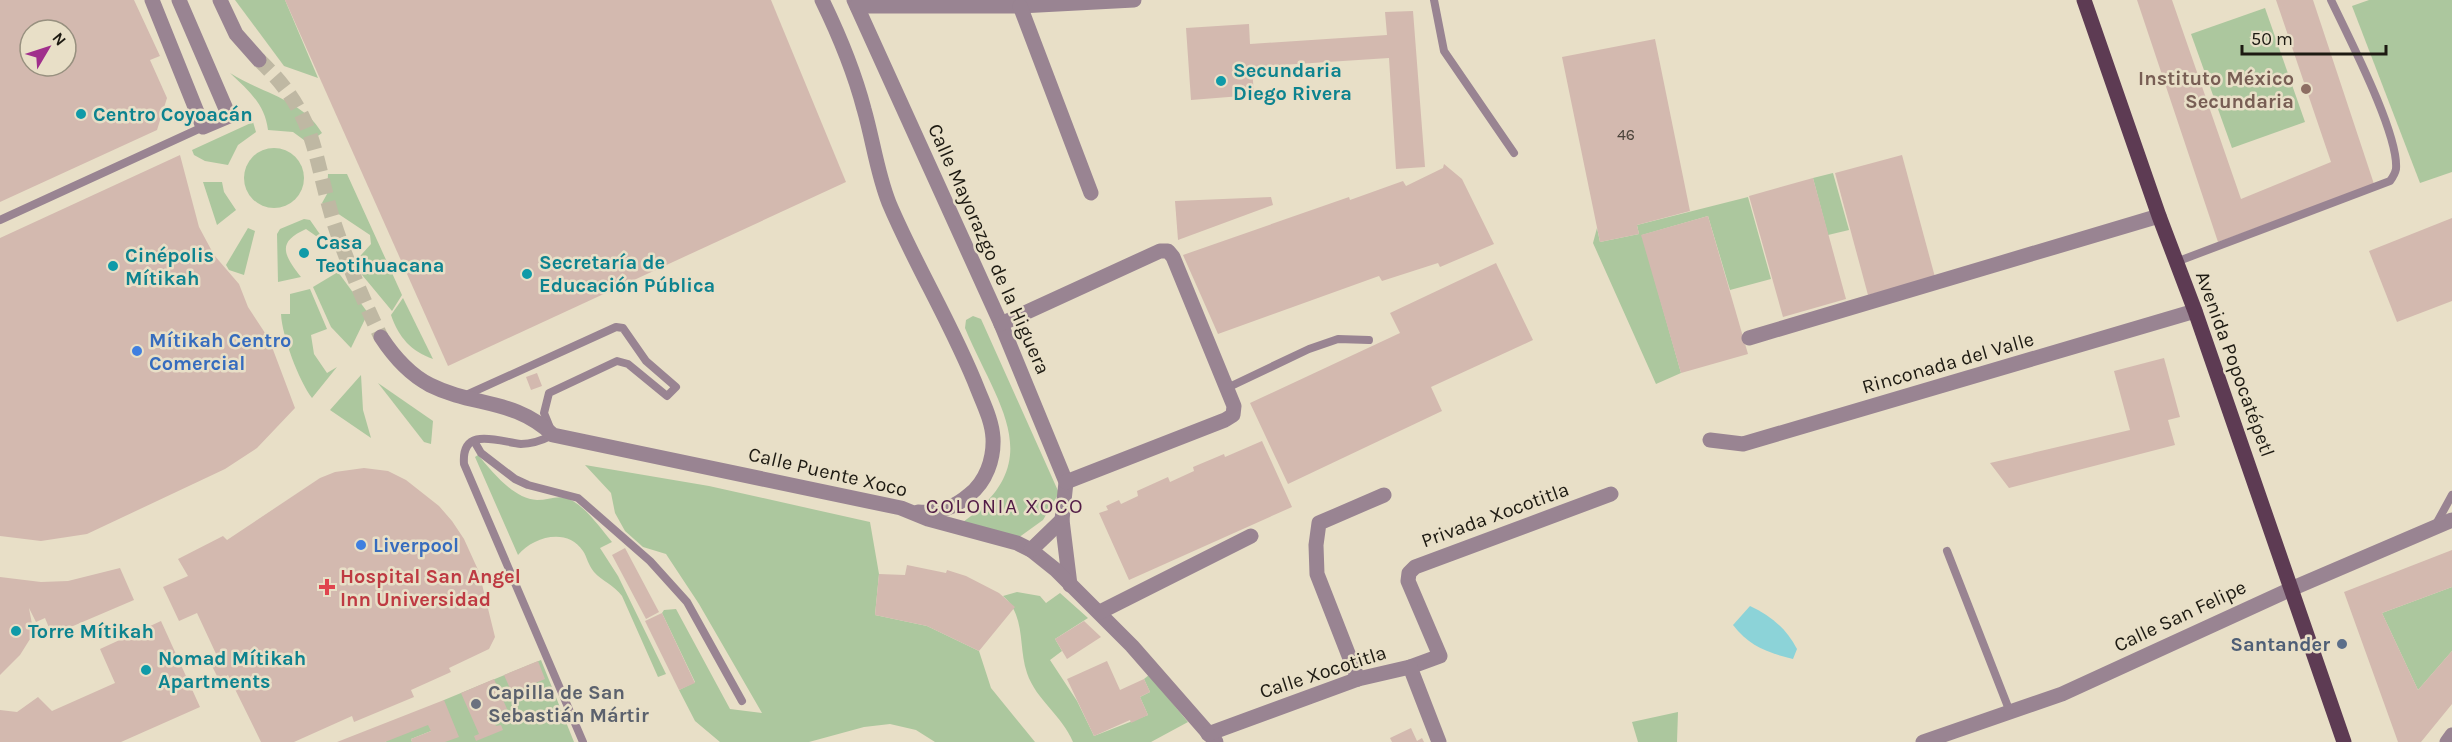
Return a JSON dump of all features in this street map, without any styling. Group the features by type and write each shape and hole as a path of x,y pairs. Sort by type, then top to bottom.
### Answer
{"main road":[{"name":"Avenida Popocatépetl","path":"2084,0 2159,216 2195,311 2344,742"}],"street":[{"path":"152,0 203,127 229,116 179,0"},
{"path":"220,0 236,34 259,60"},
{"path":"822,0 854,75 871,134 880,180 889,203 971,372 991,424 993,436 988,468 971,494 950,508 938,512 901,508"},
{"path":"856,3 1020,6 1134,0"},
{"name":"Calle Mayorazgo de la Higuera","path":"856,3 1001,324 1066,482 1062,520 1070,585"},
{"path":"1020,6 1091,193"},
{"path":"1749,338 2159,216"},
{"path":"1001,324 1160,251 1168,251 1173,257 1227,388 1234,406 1233,415 1226,420 1066,482"},
{"name":"Rinconada del Valle","path":"1710,440 1743,444 2195,311"},
{"name":"Calle Puente Xoco","path":"381,337 402,364 430,385 464,397 512,408 534,419 553,435 901,508 928,519 1017,543 1031,550 1100,612 1164,680 1212,738"},
{"name":"Privada Xocotitla","path":"1410,667 1440,656 1408,581 1409,573 1414,567 1611,494"},
{"path":"1358,679 1317,574 1316,545 1319,523 1384,495"},
{"path":"1031,550 1062,520"},
{"name":"Calle San Felipe","path":"1923,742 2061,694 2291,589 2452,520"},
{"path":"1100,612 1251,536"},
{"name":"Calle Xocotitla","path":"1212,738 1358,679 1410,667 1438,742"},
{"path":"2447,742 2452,735"}],"lane":[{"path":"1434,0 1444,51 1514,153"},
{"path":"2176,262 2390,181 2396,172 2393,147 2382,114 2331,0"},
{"path":"0,220 203,127"},
{"path":"464,397 616,327 623,328 646,361 676,387 668,396 628,364 617,361 549,393 544,413 553,435 533,443 488,438 474,441 465,450 464,464 583,742"},
{"path":"1227,388 1338,339 1369,340"},
{"path":"474,441 481,453 515,479 528,486 578,498 650,561 687,602 742,700"},
{"path":"2435,527 2452,495"},
{"path":"1947,551 2010,712"}],"green space":[{"path":"235,0 285,0 318,78 284,66"},
{"path":"2369,0 2452,0 2452,172 2420,183 2352,6"},
{"path":"2265,8 2305,122 2232,148 2191,34"},
{"path":"230,73 292,104 314,121 322,133 308,143 293,132 268,130 259,105"},
{"path":"253,122 256,132 238,145 228,165 205,161 194,155 192,150"},
{"path":"268,148 280,148 291,153 299,161 304,178 302,190 291,203 280,208 268,208 257,203 249,195 244,184 244,172 249,161 257,153"},
{"path":"1833,173 1849,230 1828,235 1813,178"},
{"path":"328,174 347,174 402,295 392,311 353,264 371,244 370,235 322,203 327,194"},
{"path":"203,182 222,182 224,192 236,210 217,225"},
{"path":"1748,197 1771,279 1730,290 1708,216 1642,235 1681,373 1656,384 1593,243 1597,228 1600,242 1639,234 1637,225"},
{"path":"304,219 310,220 326,243 306,229 290,239 286,249 287,255 301,277 278,282 277,234 280,229"},
{"path":"248,228 255,231 244,275 229,270 226,265"},
{"path":"338,272 368,313 351,348 331,327 313,287"},
{"path":"310,289 327,329 311,335 314,354 327,373 337,367 312,398 292,358 284,334 281,314 290,314 290,294"},
{"path":"403,298 433,359 412,348 394,323 391,315"},
{"path":"973,316 981,319 1059,493 1043,520 1018,538 960,524 988,501 1004,478 1010,455 1009,432 1001,408 965,328 966,320"},
{"path":"361,375 363,410 371,438 330,410"},
{"path":"378,383 433,421 431,444 424,442"},
{"path":"478,455 511,490 537,500 559,497 568,499 584,509 594,520 612,542 600,548 618,576 666,674 658,677 622,596 594,572 583,551 576,544 568,539 550,537 532,543 518,555 475,457"},
{"path":"585,465 709,486 870,522 879,574 875,615 927,626 979,651 991,688 1035,742 935,742 916,730 890,724 864,727 809,742 720,742 695,721 679,690 695,682 662,613 664,610 676,609 730,709 762,713 699,604 666,554 643,547 625,531 615,513 611,493"},
{"path":"2452,587 2452,651 2418,690 2382,613"},
{"path":"1017,592 1040,596 1046,603 1060,593 1088,618 1055,639 1062,651 1050,660 1077,701 1094,736 1148,715 1140,697 1150,692 1144,679 1149,675 1188,722 1151,742 1073,742 1068,732 1036,691 1027,673 1018,622 1010,604 1003,596"},
{"path":"541,660 574,742 435,742 431,731 411,739 412,742 385,742 444,700"},
{"path":"1678,712 1677,742 1638,742 1632,722"}],"water":[{"path":"1750,606 1771,618 1788,635 1797,649 1793,659 1760,648 1733,625"}],"building":[{"name":"Centro Coyoacán","path":"0,0 134,0 160,56 150,60 167,98 157,130 0,202"},
{"name":"Secretaría de Educación Pública","path":"285,0 771,0 846,182 448,366"},
{"path":"2137,0 2172,0 2241,199 2331,162 2276,0 2313,0 2374,184 2218,242"},
{"name":"Secundaria Diego Rivera","path":"1413,11 1425,167 1396,169 1389,58 1252,67 1254,95 1191,100 1186,28 1249,24 1250,44 1387,35 1385,12"},
{"path":"1655,39 1690,211 1637,225 1639,234 1600,242 1562,57"},
{"name":"Mítikah Centro Comercial","path":"180,155 199,227 214,255 239,284 248,307 269,339 295,408 257,448 225,469 87,534 41,541 0,536 0,238"},
{"path":"1902,155 1935,277 1868,295 1835,173"},
{"path":"1444,164 1462,179 1494,244 1440,267 1438,263 1382,281 1379,276 1218,334 1183,255 1349,197 1350,200 1403,181 1406,186 1443,168"},
{"path":"1813,178 1846,299 1783,317 1749,196"},
{"path":"1271,197 1273,205 1178,240 1175,201"},
{"path":"1708,216 1748,354 1681,373 1641,235"},
{"path":"2452,218 2452,301 2397,322 2369,251"},
{"path":"1496,263 1533,340 1431,387 1442,411 1288,484 1250,403 1400,333 1390,313"},
{"path":"2164,358 2180,417 2168,420 2175,445 2009,488 1990,463 2130,430 2114,371"},
{"path":"537,373 542,386 531,390 526,377"},
{"path":"1262,441 1292,507 1129,580 1099,513 1108,510 1106,506 1119,500 1121,504 1138,496 1137,491 1168,477 1170,482 1194,471 1193,467 1224,454 1225,457"},
{"path":"364,468 388,471 406,480 439,506 452,521 464,539 479,572 495,637 489,649 449,668 451,672 411,690 414,697 354,722 352,716 294,742 261,742 228,675 219,680 209,660 217,656 197,613 179,621 163,587 188,576 178,559 223,536 227,540 320,478 335,472"},
{"path":"625,548 659,612 646,619 612,555"},
{"path":"2452,550 2452,587 2382,613 2418,690 2452,651 2452,704 2421,742 2398,742 2344,592"},
{"path":"907,565 946,573 947,570 966,576 999,593 1015,607 979,651 927,626 875,615 879,574 905,575"},
{"path":"120,568 134,600 52,635 45,618 36,622 29,608 32,624 30,639 20,655 0,675 0,577 41,582 68,581"},
{"path":"662,613 695,683 679,690 645,621"},
{"name":"Nomad Mítikah Apartments","path":"161,621 200,707 121,742 0,742 0,710 17,712 38,697 52,711 115,683 100,649"},
{"path":"1084,621 1101,637 1067,659 1055,639"},
{"path":"538,661 545,679 512,693 504,675"},
{"path":"1107,661 1120,690 1144,679 1150,692 1140,697 1148,715 1131,723 1130,720 1094,736 1067,679"},
{"path":"494,679 507,709 491,715 496,726 501,725 503,730 476,741 474,736 479,734 461,693"},
{"path":"444,700 459,737 445,742 412,742 411,739 431,731 428,725 385,742 337,742"},
{"path":"1411,728 1417,741 1422,738 1424,742 1392,742 1390,738"}],"tunnel":[{"path":"259,60 293,99 303,117 339,238 381,337"}],"place":[{"name":"Secundaria Diego Rivera","path":"1221,81"},
{"name":"Instituto México Secundaria","path":"2306,89"},
{"name":"Centro Coyoacán","path":"81,114"},
{"name":"Casa Teotihuacana","path":"304,253"},
{"name":"Cinépolis Mítikah","path":"113,266"},
{"name":"Secretaría de Educación Pública","path":"527,274"},
{"name":"Mítikah Centro Comercial","path":"137,351"},
{"name":"Liverpool","path":"361,545"},
{"name":"Hospital San Angel Inn Universidad","path":"327,587"},
{"name":"Torre Mítikah","path":"16,631"},
{"name":"Santander","path":"2342,644"},
{"name":"Nomad Mítikah Apartments","path":"146,670"},
{"name":"Capilla de San Sebastián Mártir","path":"476,704"}],"district":[{"name":"COLONIA XOCO","path":"1005,506"}]}
